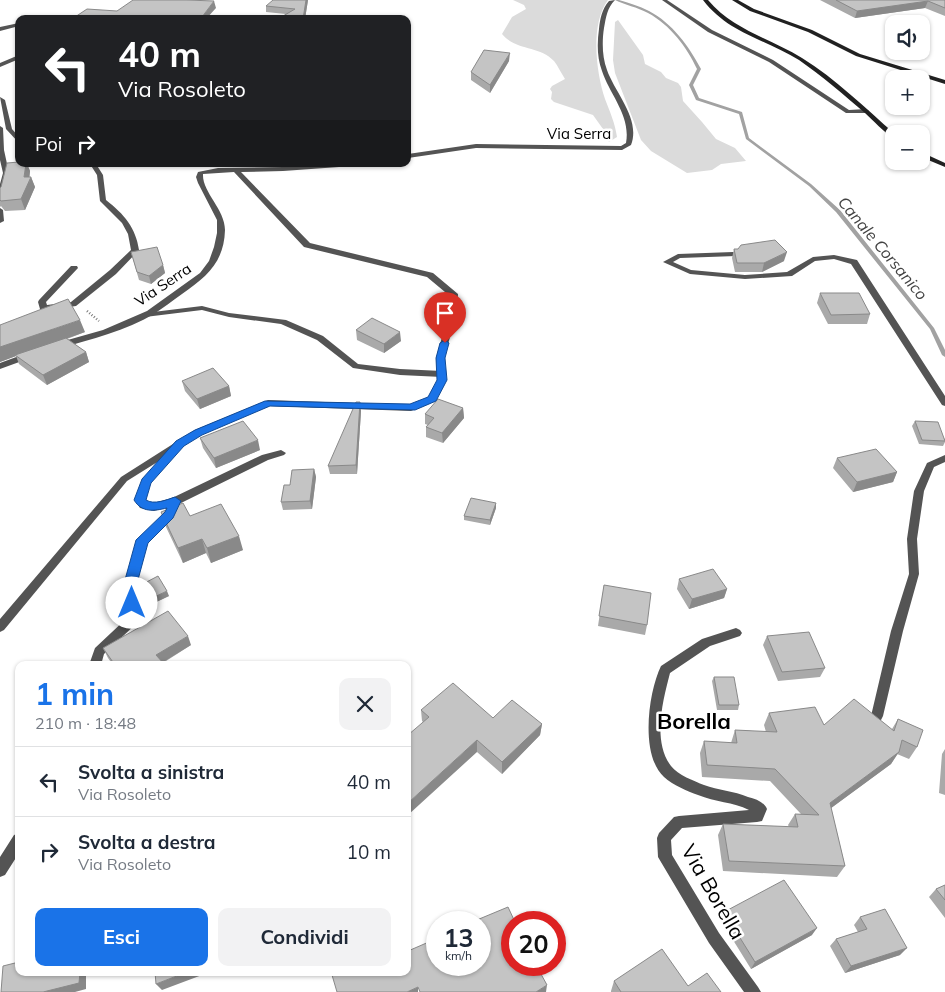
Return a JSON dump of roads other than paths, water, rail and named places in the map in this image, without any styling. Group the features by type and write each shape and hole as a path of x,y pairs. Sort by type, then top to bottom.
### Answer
{"street":[{"path":"664,0 710,31 771,61 848,112 866,111"},
{"path":"705,0 720,18 801,59 885,128"},
{"path":"734,0 752,10 810,31 858,55 945,82"},
{"name":"Via Serra","path":"411,156 476,146 622,148 629,144 631,139 630,124 603,68 602,26 605,12 612,1"},
{"path":"0,30 15,25"},
{"path":"0,64 15,58"},
{"path":"0,99 2,100 10,129 15,135"},
{"path":"0,128 1,150 6,173 0,197"},
{"path":"930,158 945,166"},
{"path":"74,268 42,302 43,307 73,304 113,272 135,250 134,235 117,212 103,201 100,175 95,167"},
{"name":"Via Serra","path":"0,366 106,332 145,315 204,275 213,261 221,233 221,220 199,177 200,173 207,171 312,167"},
{"path":"0,627 124,479 198,432 268,403 411,408 432,399 442,380 440,358 453,313 455,296 430,275 307,245 236,170"},
{"path":"0,210 0,221"},
{"path":"733,254 678,256 667,262 690,272 745,277 789,274 813,259 834,258 854,262 945,403"},
{"path":"145,315 202,308 229,315 283,322 320,338 356,366 400,372 442,374"},
{"path":"180,444 146,482 140,500 144,505 154,507 175,501 265,457 281,453"},
{"path":"877,716 897,631 914,574 912,538 918,491 930,465 945,458"},
{"path":"96,661 99,651 134,619 129,587 142,540 169,515 175,501"},
{"name":"Via Borella","path":"736,632 706,642 665,670 657,704 654,743 668,772 701,790 746,800 760,809 757,816 679,822 664,838 665,857 714,938 753,992"},
{"path":"0,870 15,846"}],"waterway":[{"name":"Canale Corsanico","path":"616,0 649,12 672,29 685,45 699,69 691,85 697,99 741,113 747,138 810,185 838,211 932,329 945,355"}],"district":[{"name":"Borella","path":"694,721"}]}
